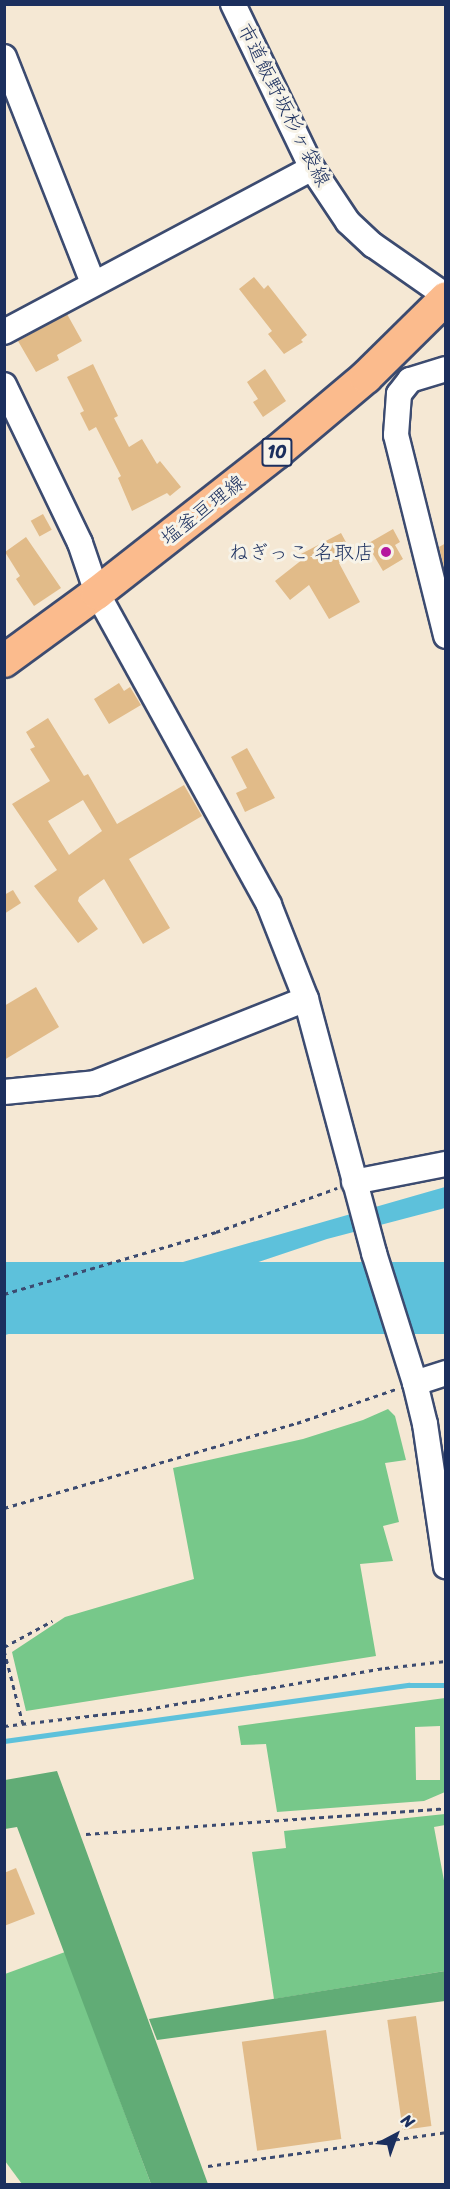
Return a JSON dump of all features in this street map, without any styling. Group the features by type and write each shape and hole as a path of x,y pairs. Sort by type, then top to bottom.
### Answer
{"main road":[{"name":"塩釜亘理線","path":"4,661 97,593 277,452 357,385 446,297"}],"street":[{"name":"市道飯野坂杉ヶ袋線","path":"233,4 312,168 348,222 373,245 446,297"},
{"path":"4,57 93,283"},
{"path":"4,332 312,168"},
{"path":"446,369 410,380 399,394 396,435 446,636"},
{"path":"4,385 80,543 97,593 269,905 306,999 355,1186 412,1372 425,1424 446,1566"},
{"path":"4,1092 95,1083 306,999"},
{"path":"355,1186 446,1164"},
{"path":"412,1372 446,1373"}],"path":[{"path":"4,1294 216,1232 355,1186"},
{"path":"4,1508 297,1423 412,1372"},
{"path":"23,1724 4,1649 52,1621"},
{"path":"4,1726 147,1709 385,1668 446,1660"},
{"path":"86,1834 446,1808"},
{"path":"208,2166 446,2132"}],"green space":[{"path":"388,1409 395,1416 406,1460 385,1463 399,1522 383,1526 393,1561 360,1564 376,1656 26,1711 12,1652 65,1617 194,1579 173,1468 303,1439 363,1420"},
{"path":"445,1698 445,1792 424,1801 277,1812 266,1744 241,1745 238,1726","holes":["440,1726 440,1780 416,1780 415,1727"]},
{"path":"57,1771 208,2184 151,2184 17,1827 5,1829 5,1780"},
{"path":"445,1814 445,1825 434,1827 445,1886 445,1971 274,1999 252,1852 286,1848 284,1831"},
{"path":"65,1952 151,2184 22,2184 5,2161 5,1974"},
{"path":"445,1971 445,2001 157,2040 149,2019"}],"water":[{"path":"445,1187 445,1208 327,1239 232,1271 5,1335 5,1313"},
{"path":"4,1262 445,1262 445,1334 4,1334"}],"building":[{"path":"254,277 264,289 268,285 307,335 301,340 303,342 284,354 268,334 272,331 239,289"},
{"path":"67,314 82,341 57,355 59,360 36,372 18,341"},
{"path":"93,364 118,416 114,418 129,447 142,439 157,464 160,461 181,487 170,496 167,493 132,511 118,478 121,476 96,427 89,431 80,413 84,411 67,377"},
{"path":"265,369 286,401 263,417 253,402 258,399 247,382"},
{"path":"43,514 52,530 39,537 31,521"},
{"path":"393,529 400,542 395,545 403,559 383,571 367,544"},
{"path":"341,533 353,555 339,563 360,602 329,619 309,585 290,600 275,581 303,559 301,554"},
{"path":"26,537 61,588 34,606 16,579 20,576 5,552"},
{"path":"446,543 446,575 439,547"},
{"path":"119,683 124,691 130,687 141,705 109,724 94,699"},
{"path":"48,718 84,776 88,774 117,824 184,785 202,816 129,859 170,928 143,944 104,879 79,897 78,901 98,929 78,943 34,886 57,870 12,804 50,781 30,749 35,747 26,732","holes":["83,800 102,831 69,855 48,821"]},
{"path":"247,748 275,798 245,812 236,793 247,788 231,757"},
{"path":"13,890 21,903 4,914 4,895"},
{"path":"36,987 59,1027 4,1060 4,1006"},
{"path":"16,1868 35,1914 4,1926 4,1873"},
{"path":"416,2016 431,2126 403,2130 387,2020"},
{"path":"326,2030 341,2139 257,2151 242,2042"}],"waterway":[{"path":"4,1741 409,1685 446,1685"}],"place":[{"name":"ねぎっこ 名取店","path":"386,552"}]}
